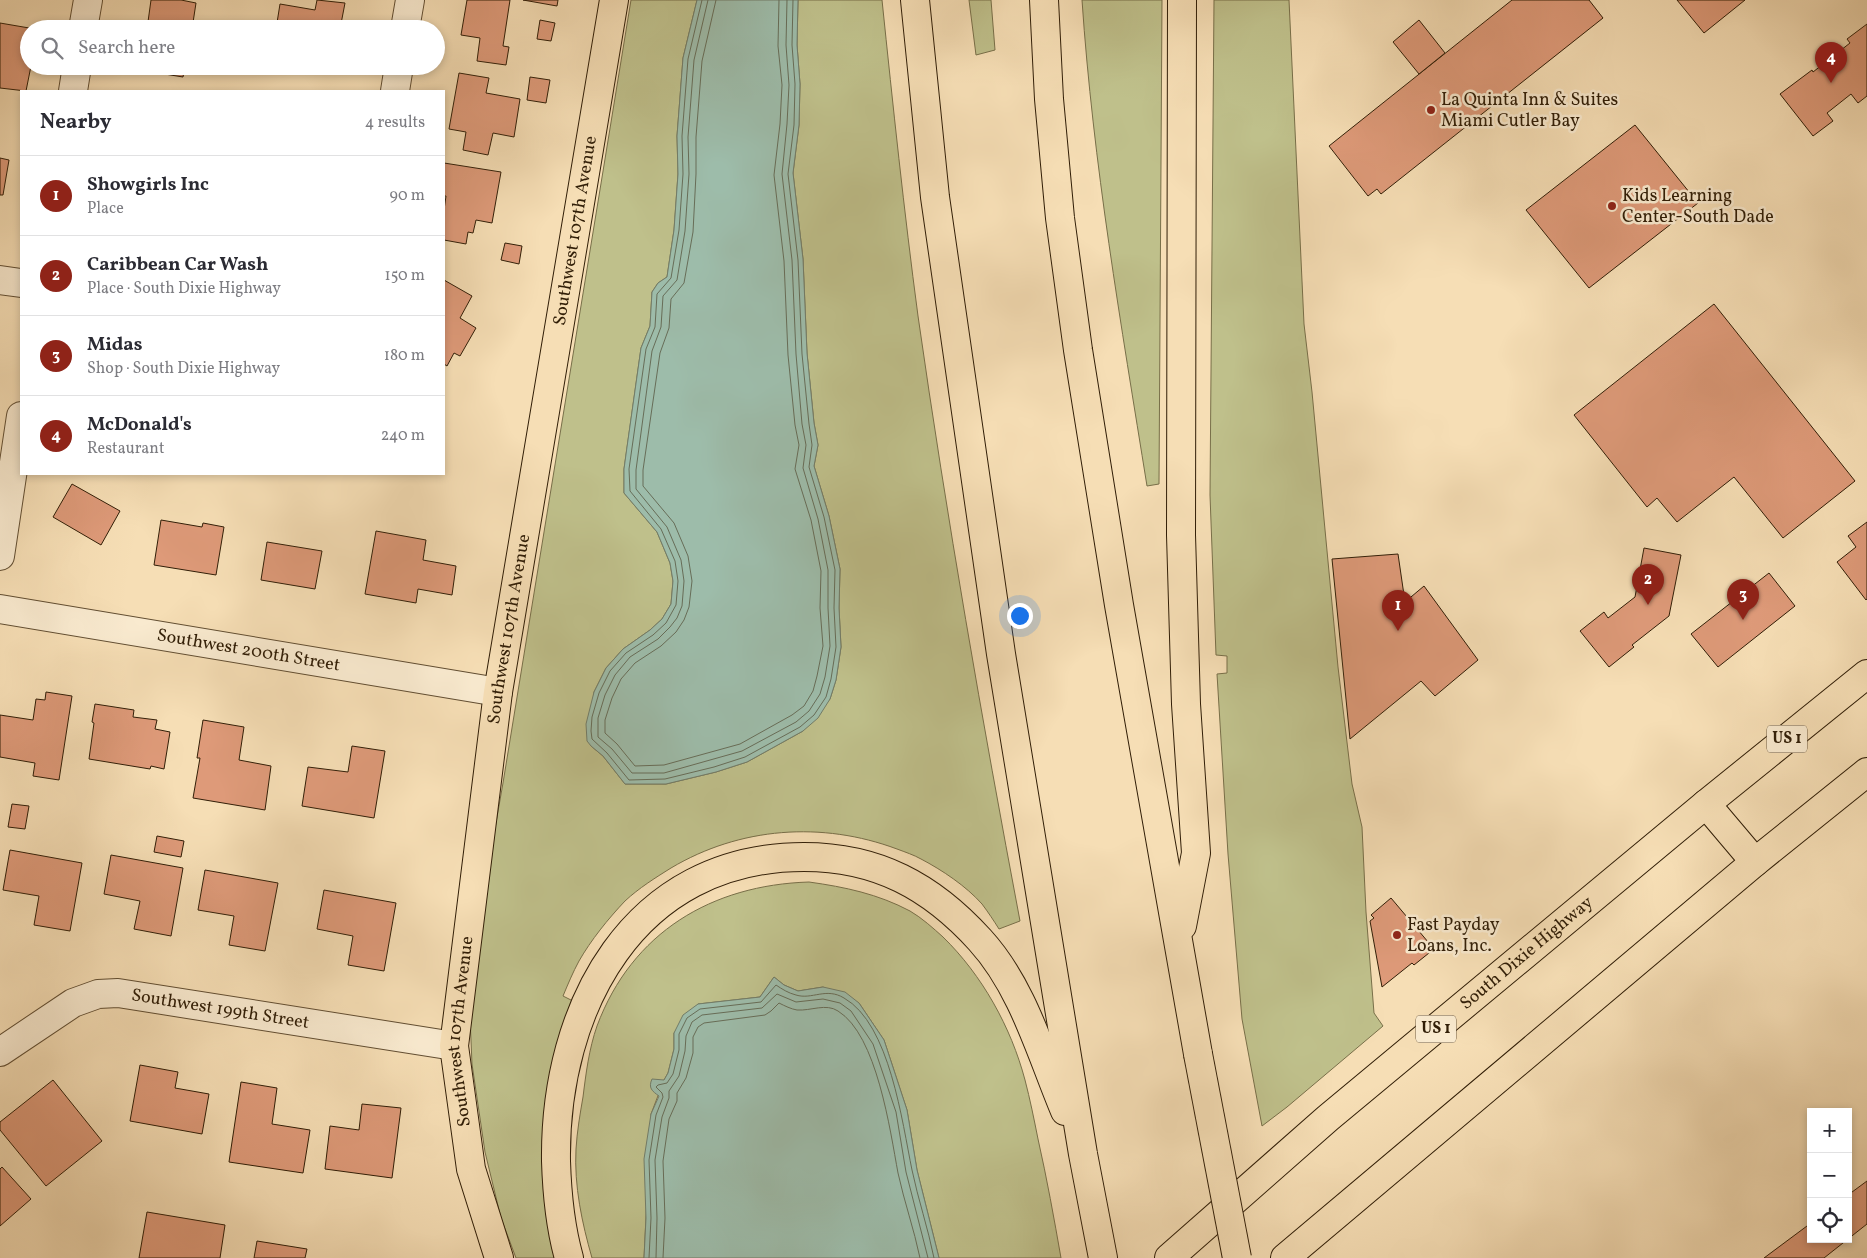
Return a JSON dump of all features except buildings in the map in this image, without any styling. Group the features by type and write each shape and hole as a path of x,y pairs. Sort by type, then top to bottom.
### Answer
{"main road":[{"name":"Southwest 107th Avenue","path":"499,1258 471,1169 454,1046 498,692 614,0"},
{"path":"915,0 935,197 997,625 1083,1154 1103,1258"},
{"path":"1044,0 1049,99 1060,218 1078,350 1121,615 1236,1258"},
{"path":"1179,944 1196,853 1186,704 1181,535 1182,0"},
{"name":"South Dixie Highway","path":"1169,1258 1328,1118 1706,804 1867,674"},
{"path":"1285,1258 1755,862 1867,772"},
{"path":"1706,804 1755,862"},
{"path":"569,1258 557,1197 556,1141 558,1112 567,1058 589,993 626,937 645,918 663,902 725,868 783,858 820,857 862,863 902,877 923,889 955,914 994,957 1019,1000 1032,1026 1044,1061 1083,1154"}],"street":[{"path":"85,20 88,0"},
{"path":"407,20 410,0"},
{"path":"73,90 76,75"},
{"path":"395,90 398,75"},
{"path":"0,280 20,283"},
{"path":"0,556 20,423"},
{"name":"Southwest 200th Street","path":"0,609 498,692"},
{"name":"Southwest 199th Street","path":"0,1052 73,1003 98,994 118,993 454,1046"}],"green space":[{"path":"631,0 697,0 683,58 677,136 678,174 674,230 667,277 658,283 652,292 650,326 641,348 624,469 624,493 657,532 670,563 673,581 671,604 662,619 623,649 606,668 594,692 591,746 603,756 625,784 666,784 716,772 747,762 803,731 830,699 836,680 841,647 840,569 829,516 814,466 818,445 807,353 803,259 793,173 799,125 798,0 882,0 908,237 929,392 966,619 1020,921 999,929 976,897 937,868 897,849 869,840 840,834 782,833 753,837 697,854 653,879 625,901 600,930 579,961 563,996 575,1002 548,1090 543,1133 546,1195 556,1258 516,1258 501,1218 485,1152 472,1064 470,1017 478,925"},
{"path":"969,0 991,0 995,50 976,55"},
{"path":"1082,0 1162,0 1159,484 1147,486 1101,183 1093,122"},
{"path":"1214,0 1289,0 1304,324 1338,667 1352,784 1362,827 1374,1013 1383,1026 1262,1126 1242,1019 1228,854 1217,674 1227,673 1227,656 1216,655 1210,495"},
{"path":"809,882 861,892 886,900 910,911 943,937 982,985 1003,1021 1025,1080 1061,1258 939,1258 917,1170 907,1110 884,1040 859,1003 823,987 798,991 784,985 774,977 760,997 698,1004 674,1033 674,1049 668,1073 651,1114 644,1258 592,1258 582,1218 576,1177 576,1143 592,1043 597,1026 612,993 631,964 654,940 680,920 709,904 740,893 773,885"}],"water":[{"path":"697,0 798,0 799,125 793,173 803,259 807,353 818,445 814,466 829,516 840,569 841,647 836,680 830,699 818,718 803,731 747,762 716,772 666,784 625,784 603,756 587,741 586,724 594,692 606,668 623,649 662,619 671,604 673,581 670,563 657,532 624,493 624,469 641,348 650,326 652,292 658,283 667,277 674,230 678,174 677,136 683,58"},
{"path":"774,977 784,985 798,991 823,987 845,992 859,1003 884,1040 907,1110 917,1170 939,1258 644,1258 646,1218 644,1159 651,1114 659,1096 651,1089 652,1079 664,1080 668,1073 674,1049 674,1033 683,1015 698,1004 760,997"}],"place":[{"name":"McDonald's","path":"1831,83"},
{"name":"La Quinta Inn & Suites Miami Cutler Bay","path":"1431,110"},
{"name":"Kids Learning Center-South Dade","path":"1612,206"},
{"name":"Caribbean Car Wash","path":"1648,605"},
{"name":"Midas","path":"1743,620"},
{"name":"Showgirls Inc","path":"1398,631"},
{"name":"Fast Payday Loans, Inc.","path":"1397,935"}]}
